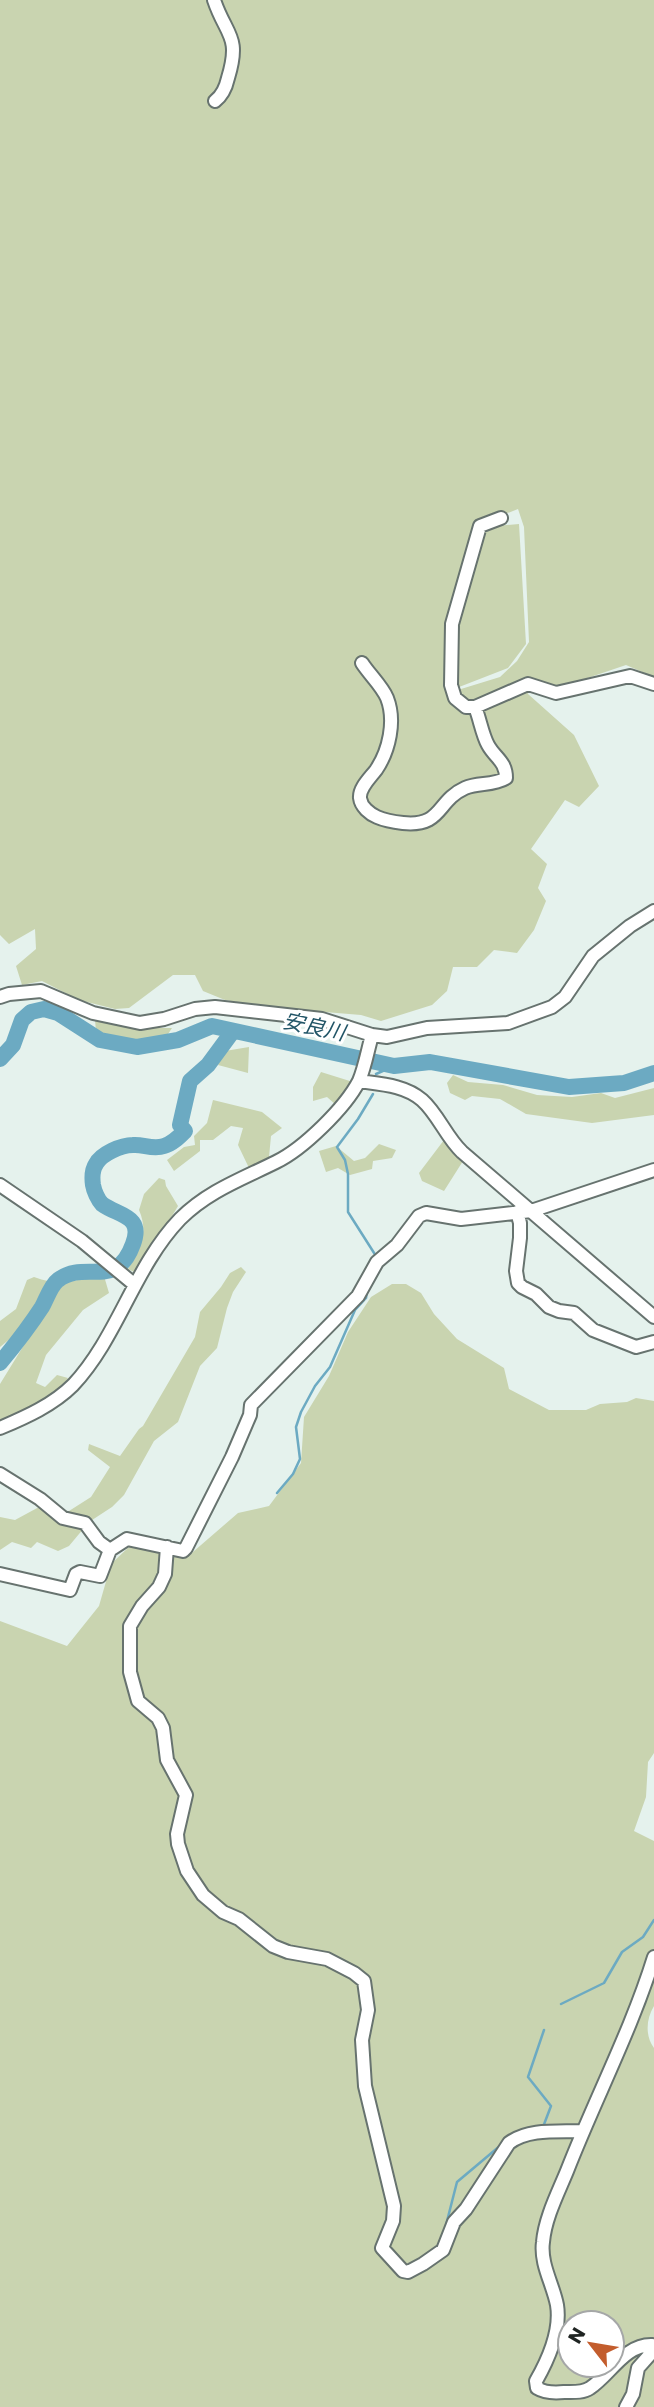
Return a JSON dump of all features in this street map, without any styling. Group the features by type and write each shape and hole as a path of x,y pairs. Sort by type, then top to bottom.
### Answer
{"street":[{"path":"214,0 234,45 234,59 226,85 221,97 215,101"},
{"path":"501,518 480,526 452,624 451,685 455,698 466,707 475,707 528,684 556,692 630,676 654,684"},
{"path":"362,663 387,697 391,718 384,757 362,790 360,799 366,810 388,822 416,825 428,822 444,804 466,787 497,783 506,778 506,769 501,758 488,746 475,707"},
{"path":"0,997 41,991 93,1013 140,1023 195,1009 215,1007 322,1019 371,1039 427,1028 508,1023 552,1007 565,997 593,956 612,939 654,911"},
{"path":"0,1428 55,1400 73,1385 93,1359 162,1243 198,1203 232,1182 279,1161 343,1106 359,1079 371,1039"},
{"path":"359,1079 397,1087 422,1100 451,1142 654,1317"},
{"path":"0,1574 70,1590 76,1574 80,1572 100,1576 110,1550 127,1539 183,1551 232,1457 255,1399 297,1361 358,1296 377,1262 397,1245 419,1216 426,1213 461,1219 531,1211 654,1170"},
{"path":"0,1185 82,1241 135,1285"},
{"path":"517,1212 520,1238 516,1271 518,1283 522,1287 536,1294 549,1307 574,1313 593,1331 636,1347 654,1342"},
{"path":"0,1474 40,1499 63,1518 85,1523 99,1542 110,1550"},
{"path":"167,1548 165,1574 159,1587 142,1606 130,1626 130,1672 138,1700 158,1718 163,1728 167,1760 186,1795 177,1834 178,1844 194,1884 223,1912 239,1919 273,1946 288,1952 327,1959 364,1981 368,2010 362,2040 365,2085 394,2206 393,2221 382,2248 403,2272 423,2264 443,2250 454,2222 466,2209 509,2143 518,2136 528,2134 583,2131"},
{"path":"626,2407 633,2394 638,2368 654,2348 652,2345 638,2347 583,2391 553,2393 537,2388 536,2381 553,2342 557,2321 557,2305 544,2262 543,2240 583,2131 643,1991 654,1957"}],"green space":[{"path":"0,0 654,0 654,677 626,665 558,688 529,682 528,694 574,735 599,786 579,807 565,800 531,849 547,864 538,888 546,901 534,930 517,953 494,950 477,967 453,967 447,991 432,1005 381,1021 361,1015 265,1007 225,1000 203,991 195,975 173,975 129,1008 115,1009 79,1000 42,981 22,985 16,966 36,949 35,929 9,944 0,935","holes":["518,509 524,527 529,642 517,661 500,677 448,693 446,650 449,629 458,587 477,525"]},
{"path":"519,524 526,644 508,668 454,689 456,625 483,527"},
{"path":"95,1020 137,1028 172,1028 166,1037 132,1042 96,1031"},
{"path":"249,1047 248,1073 218,1065 225,1051"},
{"path":"321,1072 353,1082 336,1105 327,1097 313,1101 313,1087"},
{"path":"453,1075 468,1082 503,1085 537,1095 572,1097 601,1093 615,1098 654,1088 654,1115 592,1123 526,1114 500,1099 472,1096 465,1100 450,1093 447,1083"},
{"path":"213,1100 262,1112 282,1128 271,1136 269,1157 249,1168 238,1145 243,1128 231,1126 213,1140 200,1140 200,1151 174,1171 167,1160 184,1147 195,1145 194,1136 207,1123"},
{"path":"444,1140 463,1161 444,1191 422,1181 419,1173"},
{"path":"379,1144 396,1150 392,1158 373,1161 372,1169 350,1175 338,1168 326,1172 319,1151 336,1146 354,1161 365,1158"},
{"path":"159,1178 165,1180 178,1206 138,1274 128,1269 143,1234 139,1210 144,1194"},
{"path":"241,1267 246,1272 233,1292 217,1348 200,1366 178,1422 154,1441 124,1495 112,1507 89,1522 69,1546 58,1551 37,1542 31,1548 12,1542 0,1550 0,1517 15,1520 39,1507 69,1511 91,1497 110,1467 88,1450 89,1444 120,1456 143,1426 195,1337 200,1312 230,1273"},
{"path":"104,1276 109,1293 83,1310 46,1355 36,1383 45,1387 57,1375 68,1378 46,1399 0,1422 0,1384 24,1345 11,1338 0,1347 0,1321 16,1309 27,1280 34,1277 62,1282"},
{"path":"392,1284 406,1284 421,1293 434,1314 457,1339 504,1368 509,1389 549,1410 586,1410 600,1404 627,1402 636,1398 654,1401 654,1753 648,1762 646,1797 634,1831 654,1841 654,2006 648,2027 654,2048 654,2407 0,2407 0,1621 67,1646 99,1606 111,1564 131,1545 186,1558 238,1513 269,1506 301,1463 304,1417 329,1376 348,1332 371,1297"}],"waterway":[{"name":"安良川","path":"0,1059 13,1045 22,1020 31,1012 44,1009 58,1013 100,1040 137,1047 178,1040 212,1026 394,1066 430,1062 569,1087 624,1083 654,1073"},
{"path":"0,1363 32,1322 58,1280 79,1272 109,1271 126,1258 133,1244 135,1227 128,1218 99,1200 93,1185 95,1166 102,1157 117,1148 128,1145 160,1147 170,1144 183,1133 185,1131 180,1125 190,1081 208,1065 233,1031"},
{"path":"376,1074 394,1066"},
{"path":"373,1094 337,1147 345,1160 348,1174 348,1212 376,1256"},
{"path":"277,1493 293,1474 300,1459 296,1427 301,1412 315,1386 330,1367 355,1310 366,1298 367,1291"},
{"path":"561,2004 604,1983 622,1952 643,1937 654,1920"},
{"path":"543,2127 551,2106 528,2077 544,2030"},
{"path":"446,2225 457,2182 501,2145"}]}
